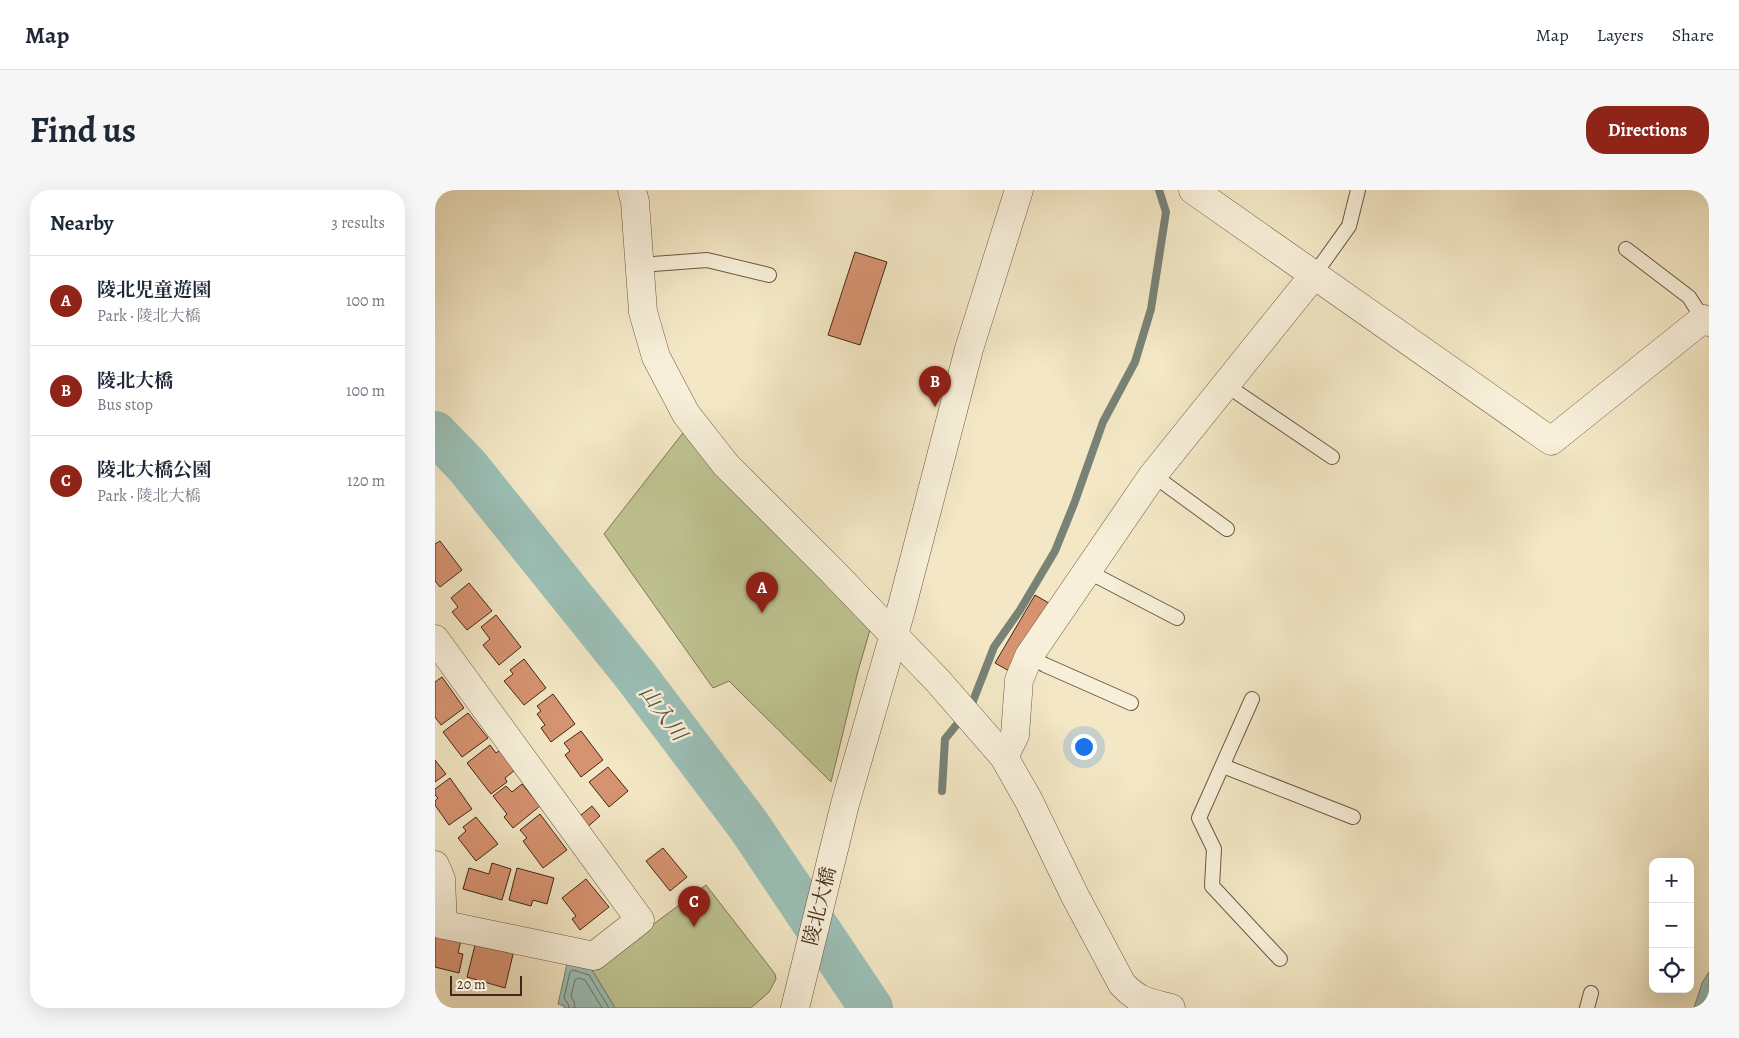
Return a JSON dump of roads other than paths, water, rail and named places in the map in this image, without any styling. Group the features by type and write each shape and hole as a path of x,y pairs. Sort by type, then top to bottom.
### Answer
{"street":[{"path":"632,190 635,202 643,312 656,357 687,414 726,465 833,570 938,682 1004,757 1029,801 1075,896 1122,984 1133,995 1148,1002 1171,1008"},
{"name":"陵北大橋","path":"795,1008 845,804 893,636 969,349 1019,190"},
{"path":"1205,193 1314,275 1551,441 1706,320"},
{"path":"1004,757 1015,735 1019,680 1029,656 1153,475 1314,275"},
{"path":"435,639 640,920 594,956 439,924 441,879 435,865"}],"lane":[{"path":"1314,275 1349,226 1358,190"},
{"path":"1626,249 1689,297 1706,320"},
{"path":"640,265 707,260 769,275"},
{"path":"1226,385 1332,457"},
{"path":"1153,475 1227,529"},
{"path":"1087,571 1177,618"},
{"path":"1029,656 1131,703"},
{"path":"1252,699 1199,818 1214,850 1212,886 1280,960"},
{"path":"1223,766 1353,817"},
{"path":"1587,1008 1591,993"}],"water":[{"path":"567,964 592,970 615,1008 564,1008 564,1006 558,1004"},
{"path":"1709,972 1709,1008 1694,1008 1702,983"}],"waterway":[{"path":"973,701 994,647 1020,610 1055,551 1103,422 1135,362 1151,309 1166,212 1159,190"},
{"name":"山入川","path":"435,433 467,466 635,675 749,826 871,1008"},
{"path":"942,791 945,739 958,723"}],"place":[{"name":"陵北大橋","path":"935,407"},
{"name":"陵北児童遊園","path":"762,613"},
{"name":"陵北大橋公園","path":"694,927"}]}
